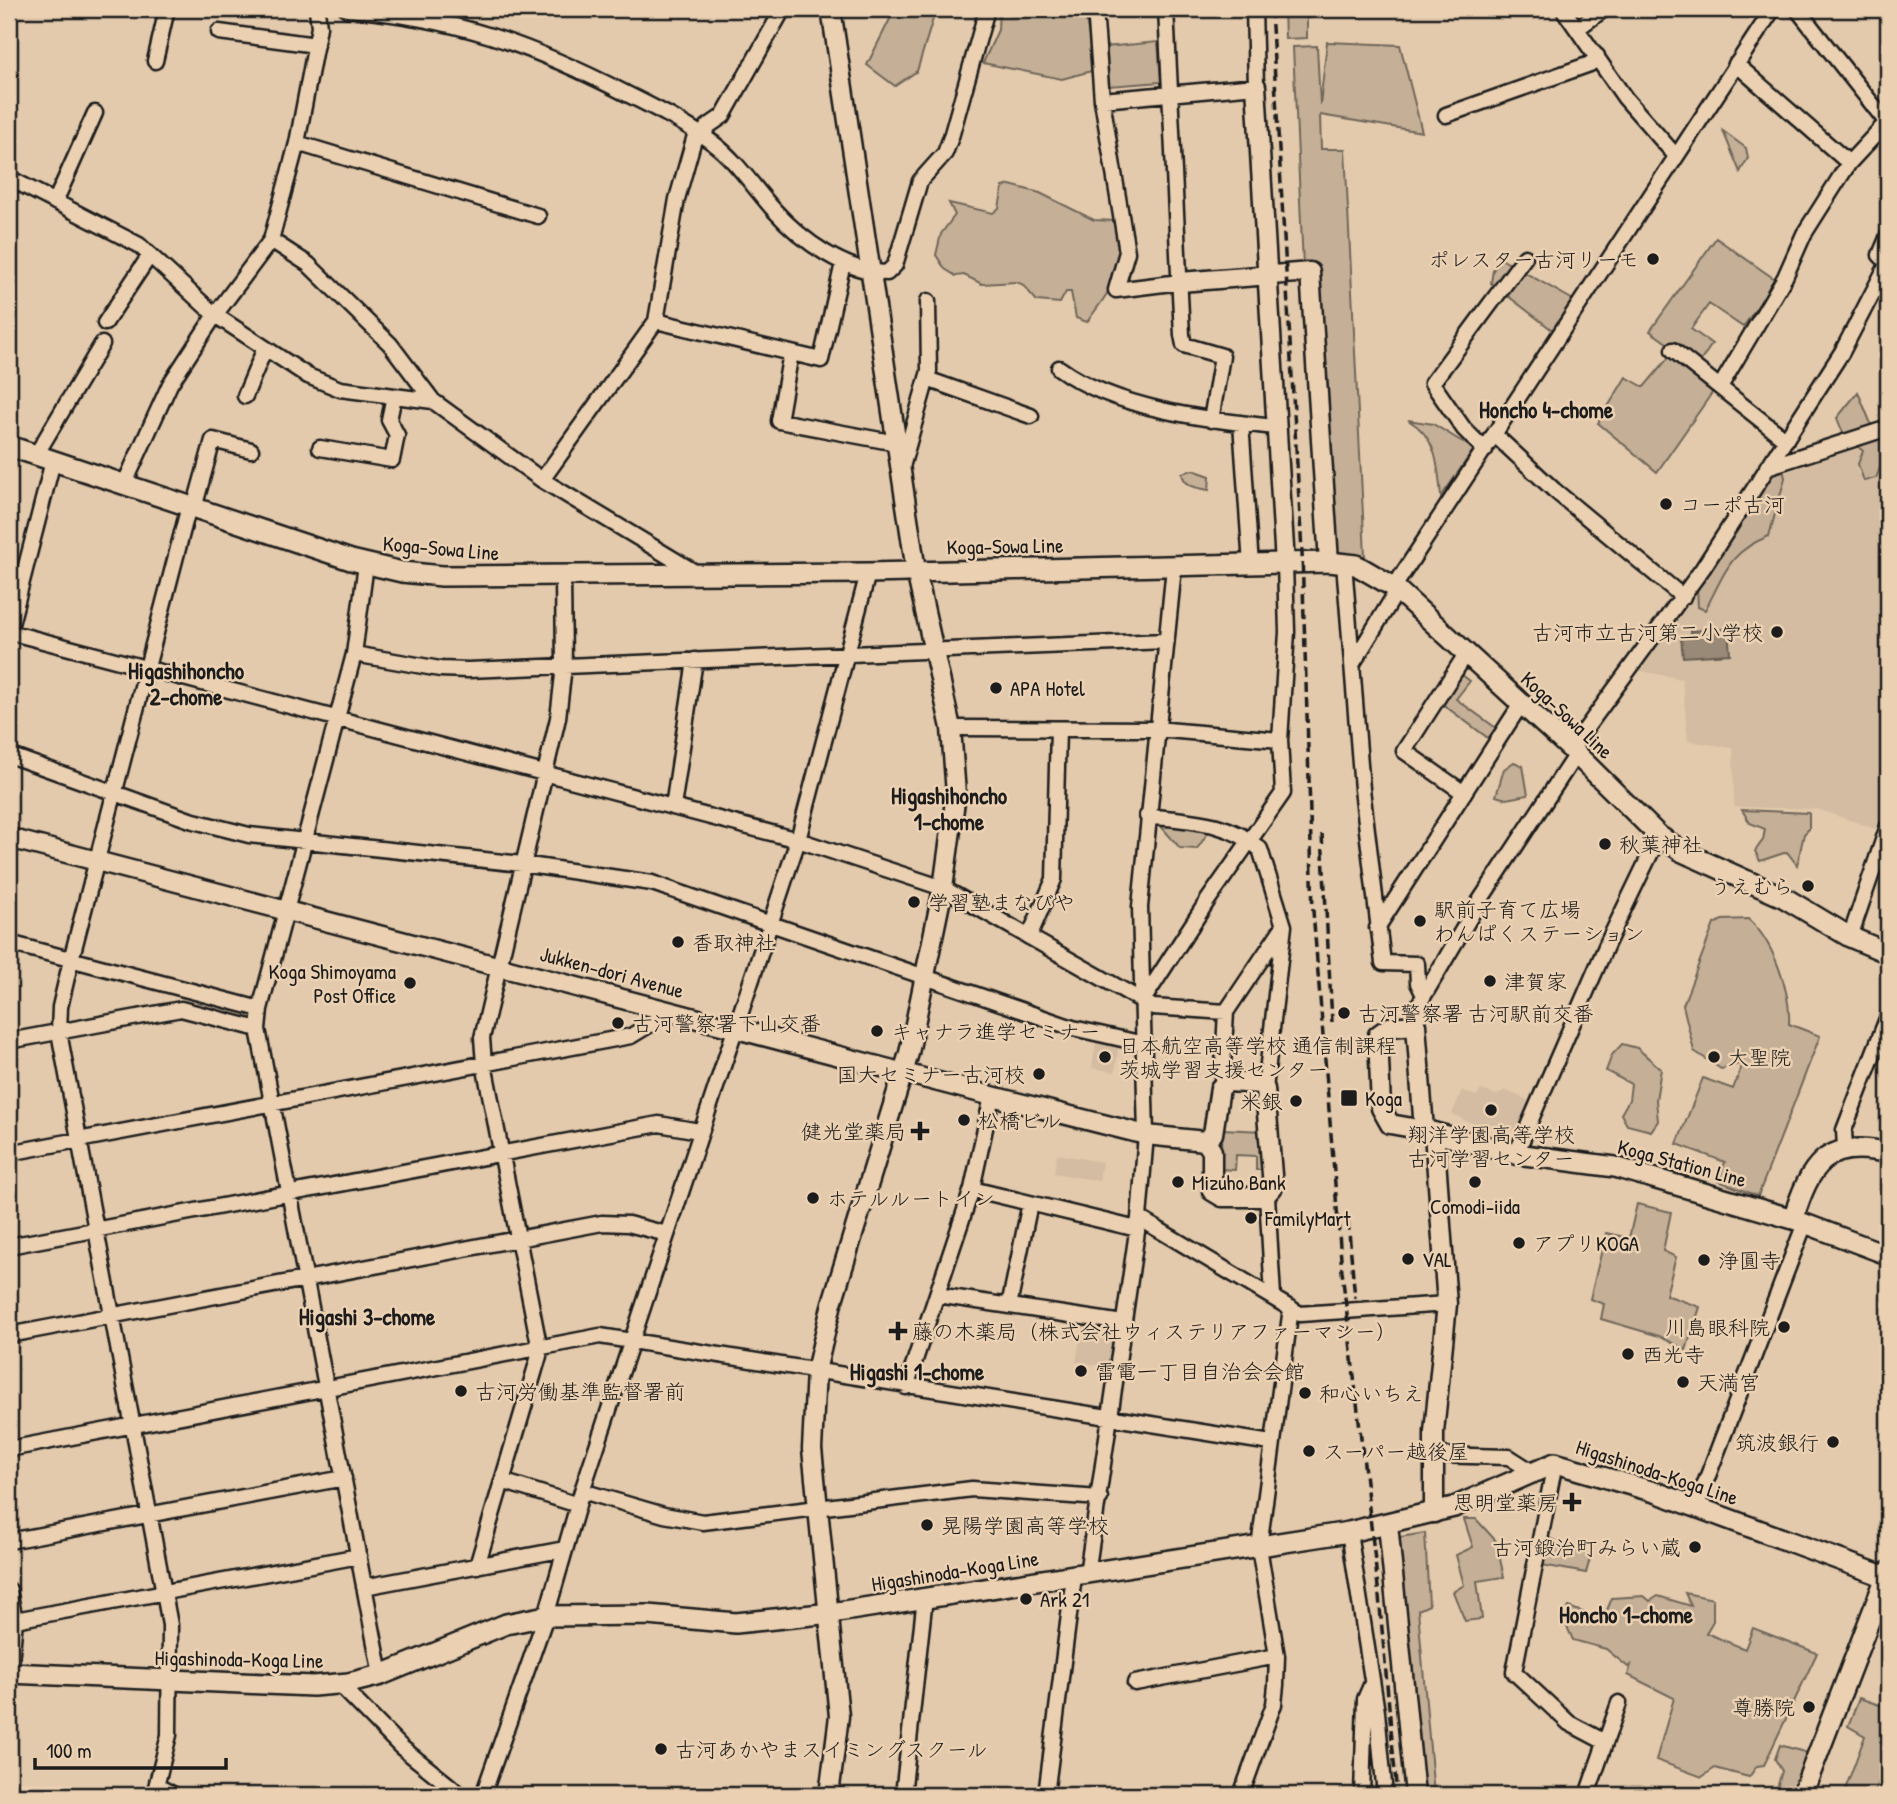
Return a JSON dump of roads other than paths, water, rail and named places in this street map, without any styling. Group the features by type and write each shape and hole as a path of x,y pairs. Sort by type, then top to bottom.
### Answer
{"main road":[{"name":"Koga-Sowa Line","path":"9,446 366,564 442,576 868,573 1337,562 1369,570 1395,589 1521,704 1659,836 1701,861 1783,897 1850,937 1888,953"},
{"name":"Koga Station Line","path":"1429,1131 1516,1154 1615,1167 1799,1221"},
{"path":"1799,1221 1803,1187 1816,1165 1845,1149 1888,1153"},
{"name":"Higashinoda-Koga Line","path":"10,1673 313,1686 339,1684 380,1675 506,1624 546,1616 637,1614 736,1623 831,1613 1349,1532 1434,1513 1484,1495 1531,1471 1555,1463 1696,1507 1888,1576"},
{"path":"1802,1795 1888,1576"}],"street":[{"path":"155,61 167,9"},
{"path":"124,485 170,384 215,315 271,240 297,143 320,27 317,9"},
{"path":"347,9 464,26 498,35 603,82 700,134 733,162 789,225 843,263 871,272 887,273 895,265 920,181 945,153 987,9"},
{"path":"542,480 656,321 677,199 700,134 723,116 783,9"},
{"path":"829,1795 839,1716 831,1613 817,1506 812,1419 817,1371 828,1315 904,1073 943,888 956,794 950,728 916,571 900,471 831,9"},
{"path":"1095,9 1102,100 1127,252 1116,290 1310,272 1337,562 1352,664 1377,928 1383,963 1417,964 1418,983 1424,995"},
{"path":"1166,9 1184,345 1222,356 1211,420"},
{"path":"1142,1002 1283,793 1280,740 1287,632 1285,564 1265,276 1254,9"},
{"path":"1563,9 1625,98 1675,155"},
{"path":"1578,28 1604,9"},
{"path":"1352,664 1395,589 1675,155 1773,9"},
{"path":"1720,387 1785,277 1804,234 1849,163 1887,123 1797,9"},
{"path":"219,32 316,44"},
{"path":"1446,115 1590,64 1597,56"},
{"path":"1736,64 1849,163"},
{"path":"1102,100 1256,86"},
{"path":"55,202 95,113"},
{"path":"297,143 538,216"},
{"path":"9,178 139,245 215,315 308,376 340,389 433,401"},
{"path":"1434,1513 1433,1455 1447,1304 1416,1015 1424,995 1479,902 1573,752 1683,597 1842,352 1888,263 1880,255 1888,236"},
{"path":"271,240 309,264 390,344 433,401 542,480 699,575"},
{"path":"105,323 150,255"},
{"path":"1485,450 1464,429 1432,383 1525,257"},
{"path":"656,321 821,360 843,263"},
{"path":"900,471 927,379 931,349 928,301"},
{"path":"102,344 44,458 9,632 798,840 943,888 1153,1007 1226,1012"},
{"path":"245,396 265,348"},
{"path":"1673,350 1786,440"},
{"path":"791,353 779,421 896,443"},
{"path":"1059,368 1077,381 1104,392 1211,420 1275,427"},
{"path":"927,379 1031,416"},
{"path":"320,448 392,460 397,435 389,420 394,396"},
{"path":"1241,423 1251,565"},
{"path":"1767,467 1888,428"},
{"path":"1495,435 1554,490 1683,597"},
{"path":"174,1795 156,1791 169,1735 170,1625 60,1032 60,1007 148,668 213,440 251,450"},
{"path":"366,564 354,654 260,1009 258,1029 380,1675"},
{"path":"1046,1795 1080,1575 1100,1498 1138,1224 1146,1135 1140,906 1174,566"},
{"path":"483,1795 546,1616 580,1498 631,1340 798,840 868,573"},
{"path":"477,1566 539,1356 484,1064 482,1038 558,718 564,666 563,577"},
{"path":"354,654 440,669 1166,641"},
{"path":"1464,793 1404,751 1466,654"},
{"path":"673,807 695,660"},
{"path":"1377,928 1521,704"},
{"path":"950,728 1156,729 1280,740"},
{"path":"1029,937 1054,879 1058,729"},
{"path":"9,755 115,794 221,828 304,842 522,864 652,883 1100,1036 1144,1044"},
{"path":"1147,816 1216,824 1250,840 1260,849 1284,926 1265,1089 1273,1187 1267,1196 1273,1296"},
{"path":"1850,937 1888,825"},
{"path":"1516,1154 1626,901 1659,836"},
{"name":"Jukken-dori Avenue","path":"9,838 992,1096 1146,1135 1205,1141"},
{"path":"1267,1196 1222,1197 1215,1194 1211,1187 1211,1146 1205,1141 1213,1134 1222,1084 1226,1012 1284,926"},
{"path":"9,943 260,1009"},
{"path":"9,1041 181,1009 258,1029"},
{"path":"9,1153 631,1037 648,1027 664,1010"},
{"path":"1845,1149 1844,1130 1888,1016"},
{"path":"1416,1025 1389,1027 1378,1035 1381,1108 1390,1124 1429,1131"},
{"path":"1222,1084 1261,1084 1265,1089"},
{"path":"906,1387 972,1189 992,1096"},
{"path":"9,1246 659,1124 699,1131"},
{"path":"972,1189 1138,1224 1273,1296 1300,1314 1447,1304"},
{"path":"1009,1306 1030,1203"},
{"path":"1696,1507 1799,1221 1888,1255"},
{"path":"9,1335 602,1223 628,1224 667,1234"},
{"path":"937,1295 1123,1323"},
{"path":"1241,1795 1274,1704 1277,1656 1259,1547 1291,1308"},
{"path":"12,1446 133,1425 539,1345 600,1336 906,1387 1271,1443"},
{"path":"1433,1455 1509,1458 1531,1471"},
{"path":"1555,1463 1514,1672 1569,1723 1605,1742"},
{"path":"9,1541 344,1478"},
{"path":"502,1481 703,1522 972,1489 1100,1498"},
{"path":"1388,1524 1415,1795"},
{"path":"1349,1532 1372,1682 1385,1795"},
{"path":"364,1587 565,1549"},
{"path":"15,1620 359,1556"},
{"path":"9,1590 15,1620 10,1673"},
{"path":"906,1794 925,1597"},
{"path":"1135,1683 1277,1656"},
{"path":"1362,1795 1365,1699 1372,1682"},
{"path":"339,1684 401,1747 461,1795"},
{"path":"1587,1795 1619,1703"}],"railway":[{"path":"1271,9 1302,552 1313,911 1342,1271 1379,1596 1397,1795"},
{"path":"1322,834 1332,1022"},
{"path":"1348,1221 1355,1298"}],"place":[{"name":"ポレスター古河リーモ","path":"1653,259"},
{"name":"コーポ古河","path":"1666,504"},
{"name":"古河市立古河第二小学校","path":"1777,632"},
{"name":"APA Hotel","path":"996,688"},
{"name":"秋葉神社","path":"1605,844"},
{"name":"うえむら","path":"1808,886"},
{"name":"学習塾まなびや","path":"914,902"},
{"name":"駅前子育て広場 わんぱくステーション","path":"1420,921"},
{"name":"香取神社","path":"678,942"},
{"name":"津賀家","path":"1490,981"},
{"name":"Koga Shimoyama Post Office","path":"410,983"},
{"name":"古河警察署 古河駅前交番","path":"1344,1013"},
{"name":"古河警察署下山交番","path":"618,1023"},
{"name":"キャナラ進学セミナー","path":"877,1031"},
{"name":"日本航空高等学校 通信制課程 茨城学習支援センター","path":"1105,1057"},
{"name":"大聖院","path":"1714,1057"},
{"name":"国大セミナー古河校","path":"1039,1074"},
{"name":"Koga","path":"1349,1098"},
{"name":"米銀","path":"1296,1101"},
{"name":"翔洋学園高等学校 古河学習センター","path":"1491,1110"},
{"name":"松橋ビル","path":"964,1120"},
{"name":"健光堂薬局","path":"920,1131"},
{"name":"Mizuho Bank","path":"1178,1182"},
{"name":"Comodi-iida","path":"1475,1182"},
{"name":"ホテルルートイン","path":"813,1198"},
{"name":"FamilyMart","path":"1251,1218"},
{"name":"アプリKOGA","path":"1519,1243"},
{"name":"VAL","path":"1408,1259"},
{"name":"浄圓寺","path":"1704,1260"},
{"name":"川島眼科院","path":"1784,1327"},
{"name":"藤の木薬局（株式会社ウィステリアファーマシー）","path":"898,1331"},
{"name":"西光寺","path":"1628,1354"},
{"name":"雷電一丁目自治会会館","path":"1081,1371"},
{"name":"天満宮","path":"1683,1382"},
{"name":"古河労働基準監督署前","path":"461,1391"},
{"name":"和心いちえ","path":"1305,1393"},
{"name":"筑波銀行","path":"1833,1442"},
{"name":"スーパー越後屋","path":"1309,1451"},
{"name":"思明堂薬房","path":"1572,1502"},
{"name":"晃陽学園高等学校","path":"927,1525"},
{"name":"古河鍛治町みらい蔵","path":"1695,1547"},
{"name":"Ark 21","path":"1026,1599"},
{"name":"尊勝院","path":"1809,1707"},
{"name":"古河あかやまスイミングスクール","path":"661,1749"}],"district":[{"name":"Honcho 4-chome","path":"1546,409"},
{"name":"Higashihoncho 2-chome","path":"186,683"},
{"name":"Higashihoncho 1-chome","path":"949,808"},
{"name":"Higashi 3-chome","path":"367,1316"},
{"name":"Higashi 1-chome","path":"917,1371"},
{"name":"Honcho 1-chome","path":"1626,1614"}]}
